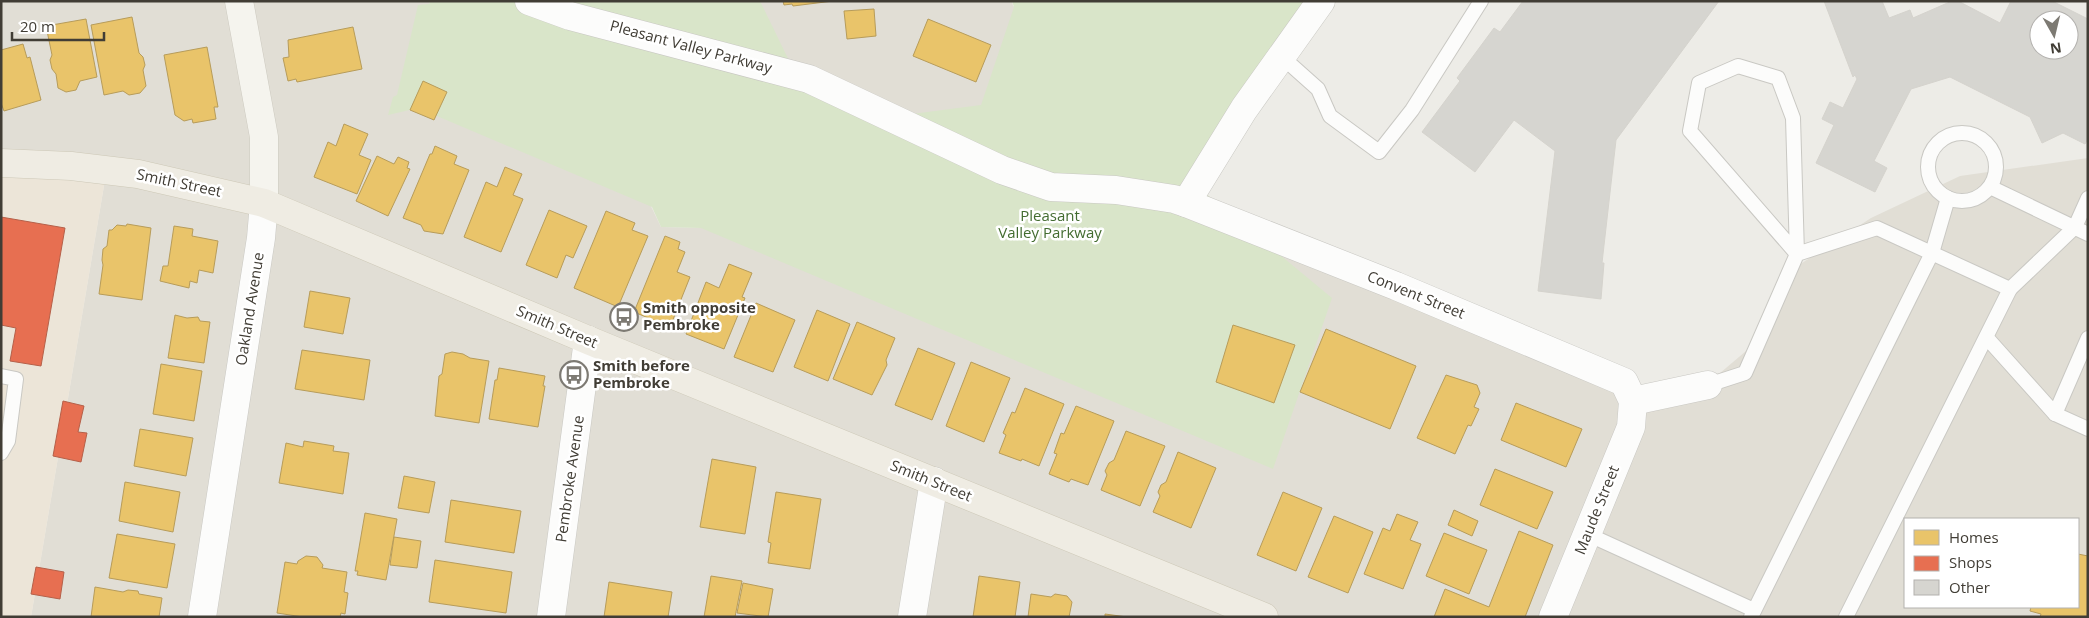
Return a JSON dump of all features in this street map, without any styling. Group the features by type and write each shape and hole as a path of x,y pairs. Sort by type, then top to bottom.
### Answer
{"main road":[{"name":"Oakland Avenue","path":"239,1 264,137 264,203"},
{"name":"Smith Street","path":"1,164 71,166 138,174 264,203 588,340 1254,615"}],"street":[{"name":"Pleasant Valley Parkway","path":"529,1 570,16 809,79 1002,170 1051,187 1116,190 1174,199 1186,204"},
{"path":"1186,204 1244,109 1321,1"},
{"name":"Oakland Avenue","path":"202,617 261,238 264,203"},
{"name":"Convent Street","path":"1186,204 1396,286 1624,382 1633,401"},
{"name":"Pembroke Avenue","path":"551,617 588,340"},
{"path":"1633,401 1708,385"},
{"name":"Maude Street","path":"1553,617 1631,427 1633,401"},
{"path":"912,617 934,482"}],"lane":[{"path":"1281,56 1318,89 1330,116 1379,152 1412,110 1481,1"},
{"path":"1708,385 1745,373 1797,254 1793,118 1778,78 1738,66 1699,83 1690,131 1797,254"},
{"path":"1960,132 1981,138 1990,146 1995,156 1997,167 1990,187 1981,195 1971,200 1948,198 1939,191 1932,182 1929,166 1933,149 1940,140 1960,132"},
{"path":"1990,187 2075,226 2088,234"},
{"path":"1587,534 1753,613 1932,253 1948,198"},
{"path":"1846,617 2010,289 2075,226 2088,198"},
{"path":"1797,254 1877,228 2010,289"},
{"path":"1987,338 2055,414 2088,429"},
{"path":"2055,414 2088,338"},
{"path":"1,376 16,379 8,441 1,453"}],"shaded area":[{"path":"1,1 430,1 414,43 459,99 631,165 661,227 701,228 1203,211 1625,387 1713,379 1772,329 1799,265 1871,218 1960,176 2088,158 2088,617 1280,617 1257,607 1245,617 31,617 107,168 1,160"},
{"path":"518,1 1012,1 1013,6 1036,16 1014,176"},
{"path":"1,160 107,168 31,617 1,617"}],"green space":[{"name":"Pleasant Valley Parkway","path":"430,1 760,1 796,75 889,117 981,105 1014,7 1012,1 1321,1 1198,187 1332,298 1273,469 701,228 661,227 652,207 418,108 388,115 393,97 397,95 418,5 429,4"}],"building: Homes":[{"path":"783,1 833,1 793,6 792,4 784,5"},
{"path":"874,9 876,36 847,39 844,11"},
{"path":"132,17 139,53 143,57 145,65 143,70 146,86 140,93 129,95 123,91 104,95 91,25"},
{"path":"86,19 97,77 80,81 76,90 66,92 58,88 56,74 52,69 50,60 52,55 46,26"},
{"path":"928,19 991,45 976,82 913,56"},
{"path":"353,27 362,69 297,82 296,79 288,81 283,58 289,57 288,40"},
{"path":"23,44 27,58 30,57 41,100 4,111 1,103 1,50"},
{"path":"207,47 218,107 214,107 216,119 193,123 192,119 184,121 175,115 164,55"},
{"path":"423,81 447,92 434,120 410,110"},
{"path":"344,124 368,134 359,155 371,160 357,194 314,177 328,142 336,146"},
{"path":"435,146 457,156 454,164 469,170 443,234 424,231 421,225 403,218"},
{"path":"377,156 394,164 398,157 409,162 407,168 410,169 388,216 356,201"},
{"path":"505,167 522,174 513,195 523,199 501,252 464,237 486,182 497,187"},
{"path":"549,210 587,226 573,258 566,255 557,278 526,265"},
{"path":"606,211 635,223 632,230 648,236 618,307 574,288"},
{"path":"127,224 151,228 142,300 99,294 103,249 107,246 109,230 112,230 117,225 126,226"},
{"path":"174,226 193,229 192,236 218,241 213,273 199,270 197,283 190,281 189,288 160,281 163,266 168,266"},
{"path":"665,236 680,242 678,249 685,252 677,272 690,277 670,327 634,312"},
{"path":"729,264 752,273 742,297 745,298 724,349 686,334 706,282 719,288"},
{"path":"310,291 350,298 343,334 304,327"},
{"path":"756,303 795,320 773,372 734,357"},
{"path":"817,310 850,324 828,381 794,367"},
{"path":"175,315 187,318 198,317 200,321 210,322 204,363 168,358"},
{"path":"857,322 895,338 886,360 887,365 872,395 833,379"},
{"path":"1233,325 1295,345 1274,403 1216,382"},
{"path":"1326,329 1416,366 1390,429 1300,392"},
{"path":"918,348 955,363 932,420 895,405"},
{"path":"302,350 370,360 364,400 295,389"},
{"path":"452,352 463,354 470,358 489,361 479,423 435,416 439,376 442,374 445,354"},
{"path":"971,362 1010,378 984,442 946,426"},
{"path":"161,364 202,371 194,421 153,414"},
{"path":"499,368 545,376 538,427 489,419 495,380 497,380"},
{"path":"1446,375 1477,385 1480,393 1474,407 1479,409 1471,426 1468,425 1455,454 1417,438"},
{"path":"1025,388 1064,404 1039,466 999,453 1006,435 1003,433 1012,412 1015,413"},
{"path":"1516,403 1582,429 1566,467 1501,440"},
{"path":"1076,406 1114,421 1088,485 1071,479 1069,482 1049,474 1057,454 1054,453 1061,433 1064,434"},
{"path":"140,429 193,438 186,476 134,466"},
{"path":"1126,431 1165,446 1140,506 1101,490 1107,475 1105,471 1109,463 1114,460"},
{"path":"304,441 334,446 333,451 349,453 343,494 279,483 286,443 303,447"},
{"path":"1178,452 1216,468 1191,528 1153,512 1160,496 1158,492 1161,485 1166,482"},
{"path":"712,459 756,467 745,534 700,527"},
{"path":"1495,469 1553,492 1537,529 1480,505"},
{"path":"404,476 435,482 429,513 398,508"},
{"path":"125,482 180,492 173,532 119,521"},
{"path":"776,492 821,499 810,569 768,563 771,543 768,542"},
{"path":"1283,492 1322,508 1296,571 1257,555"},
{"path":"451,500 521,511 514,553 445,542"},
{"path":"1454,510 1478,521 1472,536 1448,525"},
{"path":"365,513 397,519 386,580 357,575 358,571 355,571"},
{"path":"1397,514 1418,522 1410,540 1421,544 1403,589 1364,574 1383,528 1390,531"},
{"path":"1334,516 1373,532 1348,593 1308,577"},
{"path":"1519,531 1553,545 1525,617 1434,617 1445,589 1489,607"},
{"path":"1444,533 1487,550 1469,594 1426,576"},
{"path":"117,534 175,544 167,588 109,578"},
{"path":"394,537 421,541 417,568 390,565"},
{"path":"2079,554 2088,556 2088,617 2040,617 2041,614 2030,611 2031,608 2079,608"},
{"path":"306,556 317,557 323,565 322,568 347,572 344,592 348,593 345,614 341,613 340,617 303,617 277,613 285,562 297,564 298,561"},
{"path":"435,560 512,572 506,613 429,602"},
{"path":"711,576 742,581 735,617 704,617"},
{"path":"979,576 1020,582 1015,617 973,617"},
{"path":"609,582 672,592 668,617 604,617"},
{"path":"743,583 773,589 768,617 737,613"},
{"path":"95,587 123,592 128,590 138,591 139,594 162,598 159,617 91,617"},
{"path":"1031,594 1051,597 1055,594 1067,596 1072,602 1069,617 1028,617"},
{"path":"1105,614 1127,617 1105,617"}],"building: Shops":[{"path":"1,217 65,228 41,366 10,361 16,328 1,325"},
{"path":"63,401 84,406 78,432 87,433 81,462 53,456"},
{"path":"36,567 64,572 60,599 31,594"}],"building: Other":[{"path":"1523,1 1719,1 1616,140 1602,263 1604,263 1601,299 1538,291 1555,151 1514,120 1475,172 1422,132 1460,81 1457,78 1494,28 1500,32"},
{"path":"1824,1 1882,1 1889,18 1910,10 1913,18 1952,1 1958,1 2000,23 2011,1 2052,1 2070,10 2029,10 2029,60 2079,60 2079,14 2088,19 2088,139 2085,144 2063,133 2042,143 2030,117 1950,77 1911,89 1874,161 1887,168 1875,192 1816,163 1834,125 1822,119 1830,102 1843,108 1857,79 1855,75 1853,77"}],"place":[{"name":"Smith opposite Pembroke","path":"624,317"},
{"name":"Smith before Pembroke","path":"574,375"}]}
